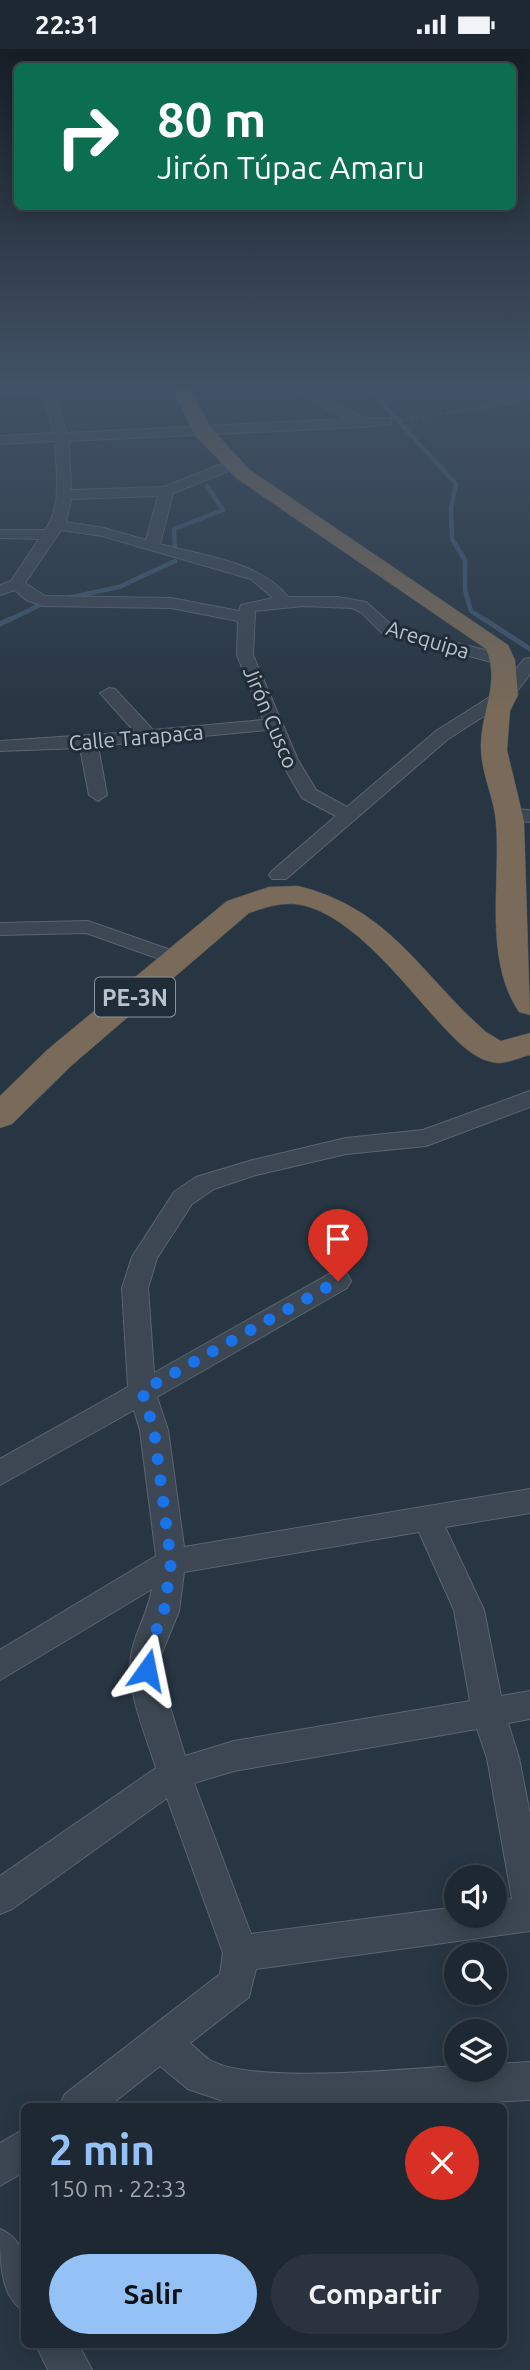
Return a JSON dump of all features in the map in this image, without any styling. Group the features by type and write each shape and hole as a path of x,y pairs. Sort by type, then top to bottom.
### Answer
{"highway":[{"path":"278,494 496,645 503,660 505,695 497,711 493,738 520,815 520,848 510,911 514,947 530,1005"},
{"name":"PE-3N","path":"0,1116 59,1058 238,907 279,885 335,905 360,923 474,1040 487,1049 499,1052 530,1044"}],"street":[{"path":"0,590 17,584 54,530 64,495 82,494"},
{"path":"152,547 165,494"},
{"path":"0,534 54,530 104,532 256,576 272,587 285,603"},
{"path":"17,584 32,597 43,601 171,603 245,617"},
{"name":"Arequipa","path":"245,617 247,608 252,605 355,603 370,611 375,621 388,630 503,660"},
{"name":"Jirón Cusco","path":"245,617 245,655 271,724 299,781 309,794 349,815"},
{"path":"279,885 349,815 442,735 505,695 530,663"},
{"path":"109,694 148,736"},
{"name":"Calle Tarapaca","path":"0,746 88,742 271,724"},
{"path":"88,742 98,795"},
{"path":"0,929 88,927 178,959"},
{"path":"83,2103 236,1984 241,1953 174,1774 147,1684 146,1655 164,1611 171,1562 154,1430 142,1391 135,1288 145,1257 183,1198 205,1183 253,1168 346,1146 426,1138 530,1099"},
{"path":"0,1473 338,1281"},
{"path":"0,1666 171,1562 428,1521 530,1501"},
{"path":"428,1521 469,1610 488,1711 503,1758 530,1903"},
{"path":"0,1897 174,1774 234,1756 530,1705"},
{"path":"241,1953 530,1914"},
{"path":"161,2043 201,2076 243,2089 319,2092 530,2081"},
{"path":"0,2167 21,2150"},
{"path":"0,2249 21,2286"},
{"path":"58,2348 71,2370"}],"waterway":[{"path":"175,551 174,529 223,510 213,494"},
{"path":"454,494 451,508 452,539 465,560 465,590 471,611 486,621"},
{"path":"67,598 119,587 175,561"},
{"path":"7,621 44,603"},
{"path":"0,624 10,619"},
{"path":"484,619 530,649"}],"route":[{"path":"147,1670 146,1655 164,1611 171,1562 154,1430 142,1391 338,1281"}]}
